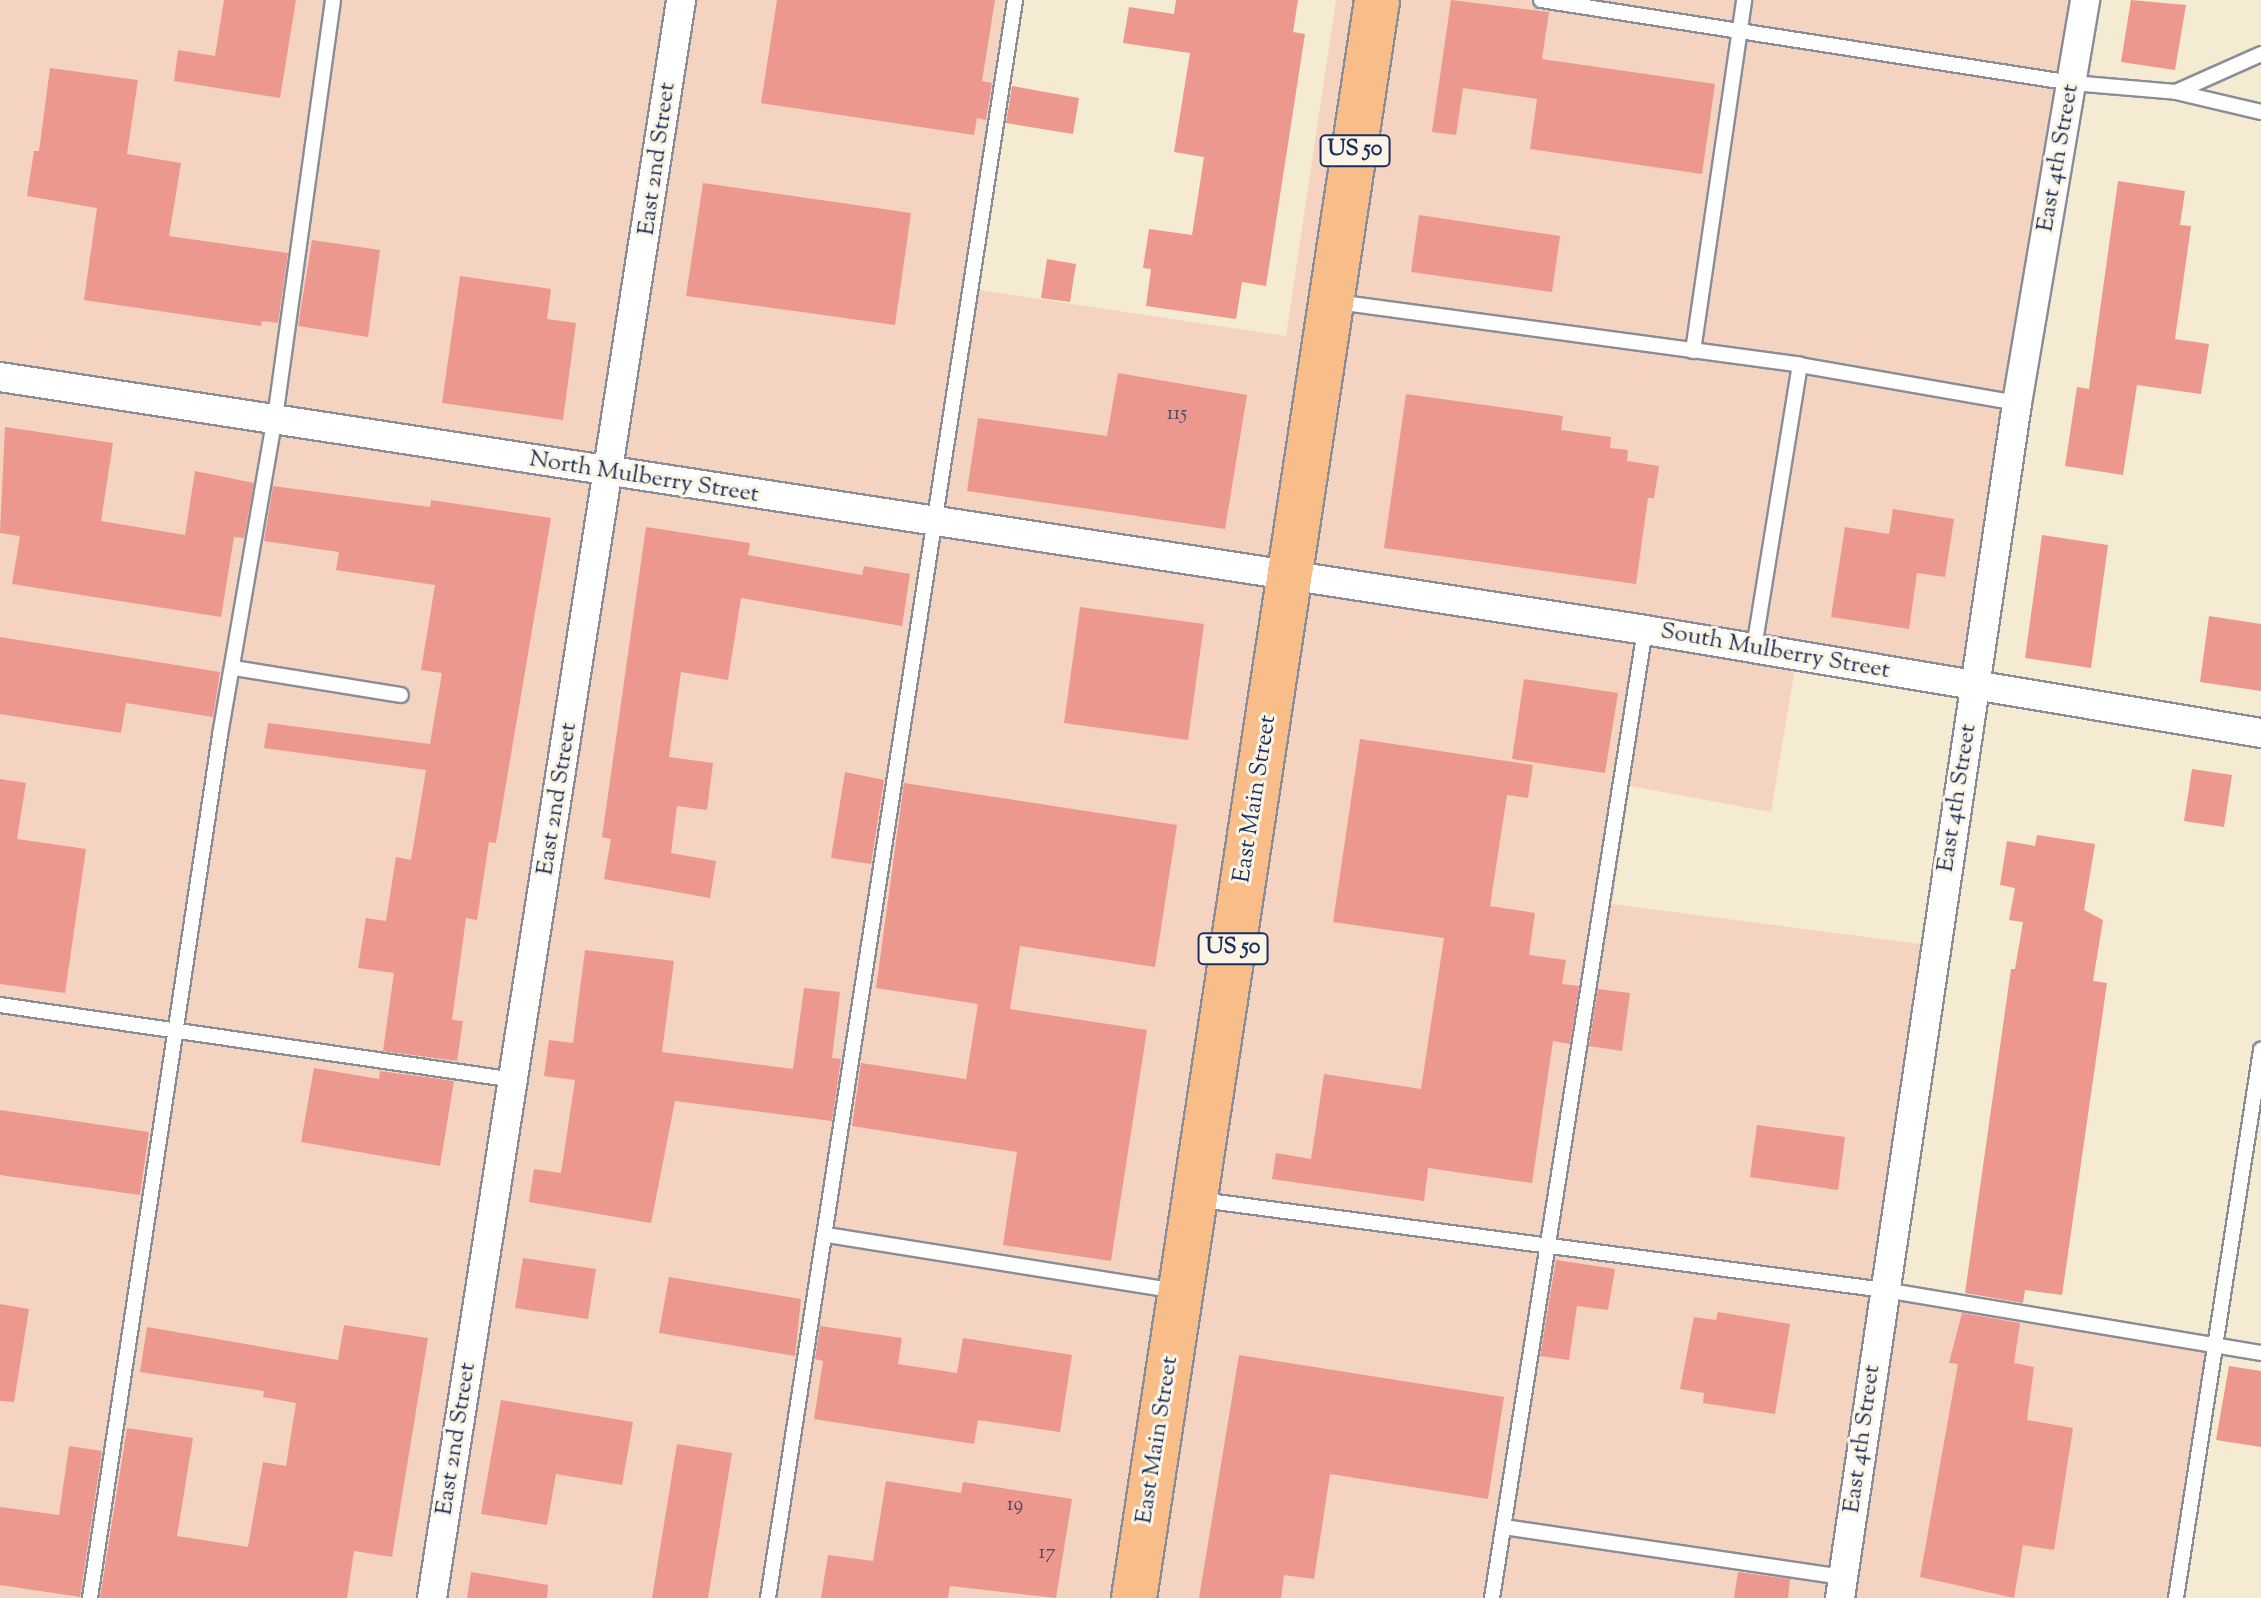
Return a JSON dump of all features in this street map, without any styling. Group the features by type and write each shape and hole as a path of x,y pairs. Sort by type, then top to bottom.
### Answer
{"main road":[{"name":"East Main Street","path":"1134,1598 1377,0"}],"street":[{"name":"East 2nd Street","path":"432,1598 681,0"},
{"name":"East 4th Street","path":"1841,1588 2017,403 2085,0"},
{"name":"North Mulberry Street","path":"0,377 1289,578"},
{"name":"South Mulberry Street","path":"1289,578 1645,630 2261,733"}],"lane":[{"path":"90,1598 175,1032 275,418 333,0"},
{"path":"768,1598 827,1235 1015,0"},
{"path":"1541,0 2072,83 2176,92 2208,104 2261,112"},
{"path":"1693,351 1744,0"},
{"path":"2176,92 2261,54"},
{"path":"1332,301 1800,365 2017,403"},
{"path":"1754,648 1800,365"},
{"path":"1492,1598 1645,630"},
{"path":"234,668 401,695"},
{"path":"0,1005 515,1080"},
{"path":"2176,1598 2261,1050"},
{"path":"1195,1199 1885,1290 2261,1353"},
{"path":"827,1235 1180,1292"},
{"path":"1504,1527 1841,1588"}],"shaded area":[{"path":"0,0 1021,0 979,290 1286,336 1336,0 2085,0 1976,686 1797,656 1771,812 1630,786 1612,904 1935,946 1885,1290 2216,1346 2176,1598 0,1598"}],"building":[{"path":"224,0 296,0 280,98 174,81 178,50 215,56"},
{"path":"777,0 995,0 982,81 992,83 986,120 977,118 974,135 761,103"},
{"path":"1176,0 1298,0 1293,32 1305,34 1266,286 1242,282 1236,319 1146,306 1151,269 1143,268 1149,229 1192,235 1204,157 1174,152 1190,53 1123,43 1129,7 1174,14"},
{"path":"1451,0 1549,12 1542,59 1715,84 1702,174 1530,149 1537,99 1463,88 1456,135 1432,132"},
{"path":"2131,0 2186,5 2175,70 2121,62"},
{"path":"50,68 138,80 127,154 181,163 169,236 288,253 278,323 262,321 261,326 84,300 97,208 27,196 34,151 39,151"},
{"path":"1012,86 1079,98 1073,134 1006,123"},
{"path":"2118,181 2185,191 2180,225 2191,226 2175,339 2209,344 2201,394 2137,385 2123,475 2065,466 2077,387 2089,389"},
{"path":"703,183 911,213 895,325 686,296"},
{"path":"1419,215 1560,236 1552,292 1411,272"},
{"path":"312,240 380,250 368,337 298,326"},
{"path":"1047,259 1076,264 1070,302 1041,298"},
{"path":"460,276 551,289 547,319 576,323 563,420 442,403"},
{"path":"1118,373 1247,395 1225,529 967,491 978,418 1107,436"},
{"path":"1406,394 1563,416 1561,430 1611,437 1610,448 1628,450 1627,461 1659,466 1654,498 1648,498 1636,584 1384,548"},
{"path":"5,427 113,443 101,521 185,535 195,471 254,483 244,538 234,537 221,617 12,584 20,536 0,533"},
{"path":"273,486 430,507 431,500 551,518 496,843 489,842 477,920 466,918 452,1020 463,1021 457,1061 383,1051 394,973 358,968 366,918 386,921 396,857 411,860 426,770 264,748 268,723 430,744 442,673 421,670 435,585 336,570 339,552 264,541"},
{"path":"1893,509 1954,519 1945,577 1917,573 1909,629 1831,617 1845,527 1889,534"},
{"path":"646,527 750,543 748,555 862,575 864,566 910,574 902,626 741,598 728,680 681,672 669,757 713,763 707,810 677,806 671,853 716,861 710,898 604,879 611,839 602,837"},
{"path":"2042,535 2108,545 2091,668 2025,658"},
{"path":"1080,607 1204,624 1188,740 1064,723"},
{"path":"2209,616 2261,624 2261,691 2200,682"},
{"path":"0,637 220,672 213,717 126,703 121,733 0,714"},
{"path":"1524,679 1618,693 1605,773 1512,759"},
{"path":"1360,739 1533,765 1528,798 1507,795 1490,906 1535,913 1529,955 1566,960 1562,984 1579,986 1570,1044 1553,1041 1532,1183 1428,1168 1424,1201 1272,1179 1276,1153 1311,1159 1324,1074 1421,1089 1444,938 1333,922"},
{"path":"2192,769 2232,775 2224,827 2184,821"},
{"path":"845,772 884,780 871,864 831,858"},
{"path":"0,779 26,783 17,839 86,849 65,993 0,984"},
{"path":"904,783 1177,825 1155,967 1020,946 1010,1009 1147,1030 1111,1261 1003,1245 1017,1152 852,1126 861,1063 966,1079 978,1004 876,988"},
{"path":"2037,835 2095,844 2084,910 2103,920 2093,981 2107,983 2062,1295 2025,1290 2023,1303 1965,1293 2011,969 2015,969 2023,922 2009,920 2015,888 2000,885 2007,841 2035,846"},
{"path":"585,950 674,961 662,1052 793,1069 804,988 840,992 832,1058 841,1059 832,1121 675,1101 651,1223 529,1202 534,1169 561,1173 575,1080 544,1076 549,1040 573,1043"},
{"path":"1598,989 1630,993 1622,1051 1589,1046"},
{"path":"314,1068 379,1079 380,1071 454,1081 440,1166 301,1142"},
{"path":"0,1110 149,1132 140,1195 0,1175"},
{"path":"1757,1125 1845,1137 1838,1190 1750,1177"},
{"path":"523,1258 596,1269 588,1319 515,1308"},
{"path":"1556,1260 1615,1269 1608,1310 1577,1306 1569,1360 1540,1356"},
{"path":"669,1277 801,1299 795,1356 659,1333"},
{"path":"0,1304 29,1309 14,1402 0,1401"},
{"path":"1718,1312 1790,1324 1775,1414 1703,1403 1704,1393 1680,1389 1694,1317 1716,1320"},
{"path":"1962,1313 2020,1323 2014,1363 2034,1367 2027,1420 2073,1428 2054,1550 2023,1545 2014,1598 1920,1577 1958,1364 1949,1363"},
{"path":"344,1325 428,1338 392,1557 354,1551 347,1598 100,1598 127,1428 193,1438 177,1536 248,1547 263,1462 286,1466 296,1403 263,1397 264,1391 140,1372 147,1327 338,1360"},
{"path":"820,1326 902,1338 898,1364 957,1373 963,1338 1072,1355 1060,1432 978,1420 974,1444 814,1419 823,1361 815,1359"},
{"path":"1239,1355 1504,1397 1488,1499 1330,1474 1314,1579 1284,1575 1281,1598 1199,1598"},
{"path":"2229,1366 2261,1371 2261,1447 2216,1440"},
{"path":"501,1400 633,1422 622,1485 556,1474 547,1525 481,1514"},
{"path":"677,1444 732,1453 708,1598 652,1598"},
{"path":"69,1446 102,1451 80,1597 0,1585 0,1507 59,1515"},
{"path":"886,1481 961,1493 963,1482 1072,1499 1056,1598 950,1586 948,1598 821,1598 828,1555 873,1561"},
{"path":"471,1572 548,1585 547,1598 467,1598"},
{"path":"1738,1572 1790,1579 1788,1598 1734,1598"}]}
